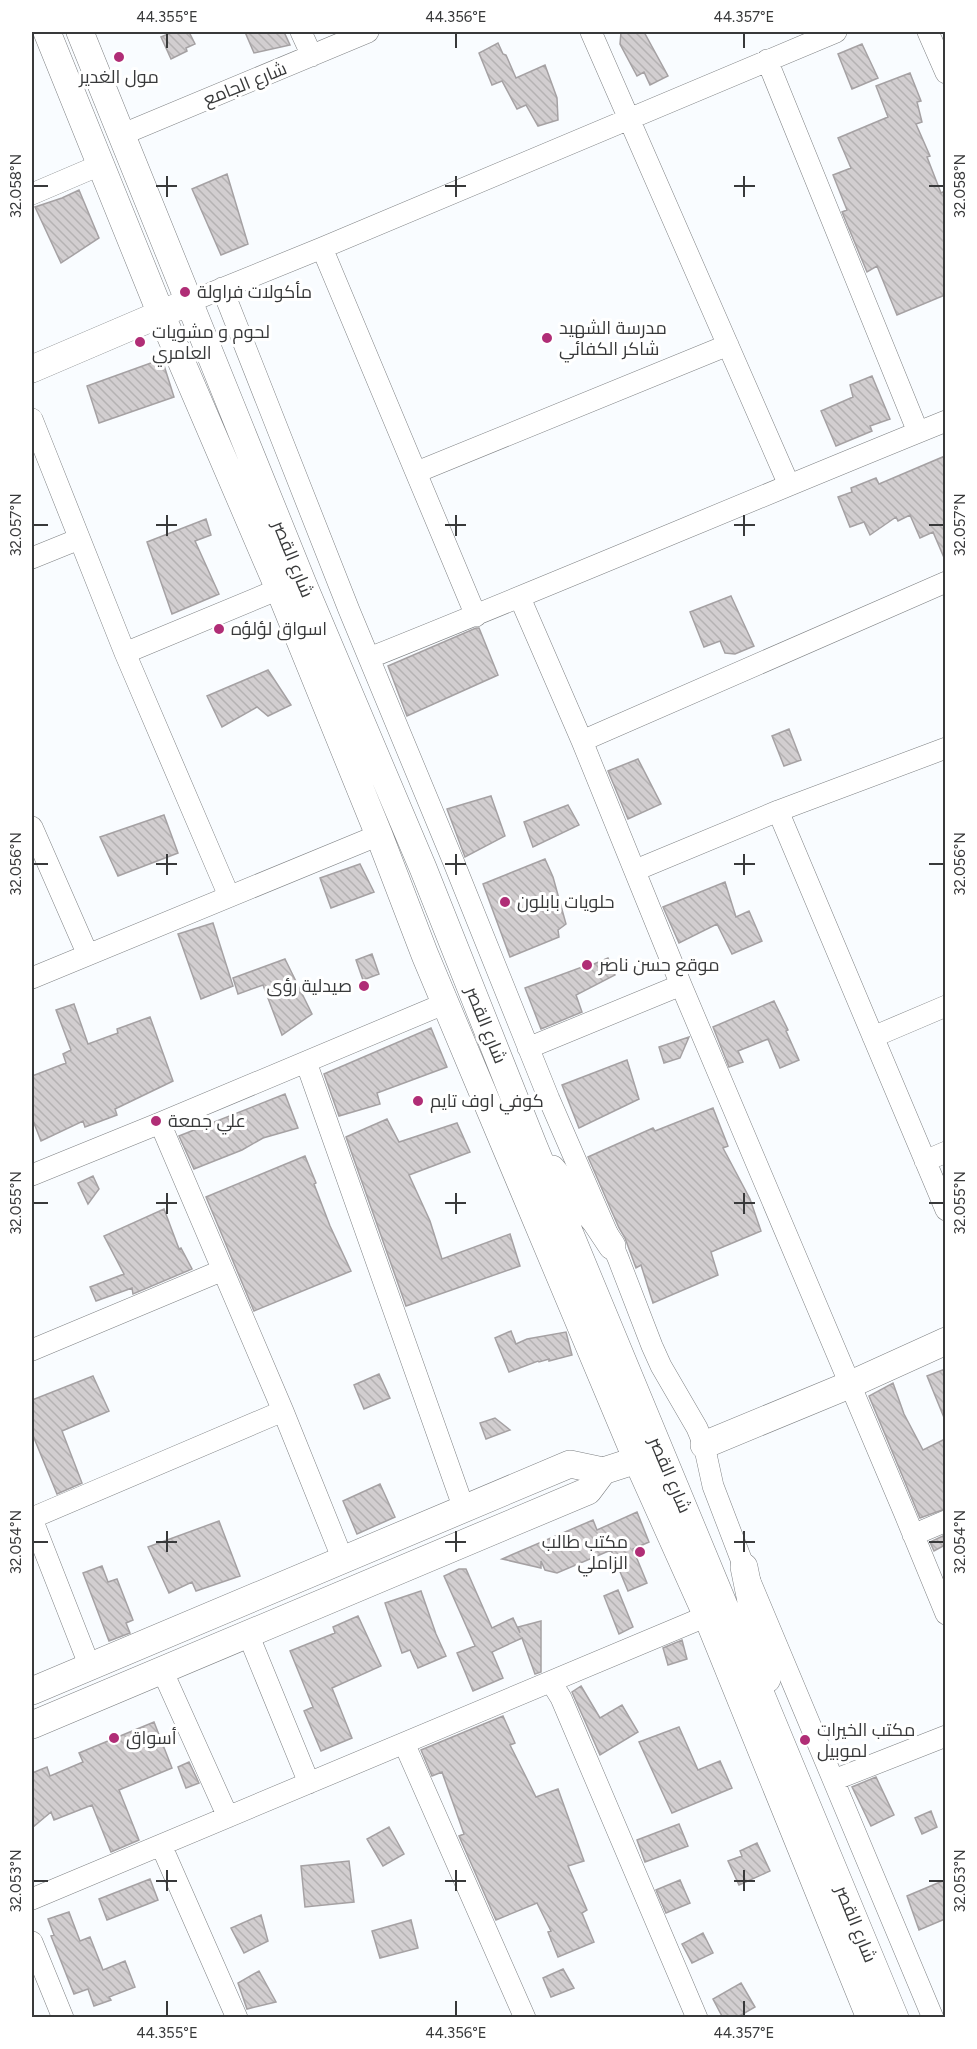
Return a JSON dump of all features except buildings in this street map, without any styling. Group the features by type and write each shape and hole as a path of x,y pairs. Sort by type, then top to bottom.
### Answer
{"street":[{"name":"شارع القصر","path":"46,32 161,314 279,589 425,955 637,1460 706,1616 870,2018"},
{"name":"شارع القصر","path":"80,32 298,573 423,868 534,1147 895,2018"},
{"path":"301,32 312,56"},
{"name":"شارع الجامع","path":"121,135 368,32"},
{"path":"591,32 789,485"},
{"path":"32,369 836,32"},
{"path":"928,32 945,72"},
{"path":"767,60 918,432"},
{"path":"32,194 100,165"},
{"path":"322,248 476,616"},
{"path":"222,288 369,658 652,1346 661,1366 686,1406 704,1445 713,1486 744,1567 933,2018"},
{"path":"417,472 728,345"},
{"path":"32,419 124,653 229,896"},
{"path":"369,658 520,598 945,421"},
{"path":"32,558 79,539"},
{"path":"582,741 945,582"},
{"path":"124,653 279,589"},
{"path":"520,598 636,870 681,985 945,1614"},
{"path":"636,870 778,812 945,748"},
{"path":"778,812 945,1210"},
{"path":"32,827 88,955"},
{"path":"32,978 379,835"},
{"path":"396,880 413,882 421,875 423,868"},
{"path":"425,955 435,942 446,941 454,945"},
{"path":"528,1048 681,985"},
{"path":"34,1168 160,1123 446,1003"},
{"path":"873,1036 945,1006"},
{"path":"306,1062 464,1509"},
{"path":"160,1123 283,1412 343,1560"},
{"path":"534,1147 596,1222 612,1246"},
{"path":"925,1161 945,1152"},
{"path":"32,1350 223,1270"},
{"path":"704,1445 849,1385 945,1341"},
{"path":"90,1667 32,1519 283,1412"},
{"path":"32,1725 588,1491 603,1472 637,1460"},
{"path":"32,1691 570,1464 603,1472"},
{"path":"913,1535 945,1521"},
{"path":"744,1567 778,1736"},
{"path":"32,1899 706,1616"},
{"path":"248,1634 309,1783"},
{"path":"162,1670 228,1817"},
{"path":"552,1682 561,1698 697,2018"},
{"path":"834,1780 945,1736"},
{"path":"404,1743 525,2018"},
{"path":"161,1845 237,2018"},
{"path":"32,1942 63,2018"}],"place":[{"name":"مول الغدير","path":"119,57"},
{"name":"مأكولات فراولة","path":"185,292"},
{"name":"مدرسة الشهيد شاكر الكفائي","path":"547,338"},
{"name":"لحوم و مشويات العامري","path":"140,342"},
{"name":"اسواق لؤلؤه","path":"219,629"},
{"name":"حلويات بابلون","path":"505,902"},
{"name":"موقع حسن ناصر","path":"587,965"},
{"name":"صيدلية رؤى","path":"364,986"},
{"name":"كوفي اوف تايم","path":"418,1101"},
{"name":"علي جمعة","path":"156,1121"},
{"name":"مكتب طالب الزاملي","path":"640,1552"},
{"name":"أسواق","path":"114,1738"},
{"name":"مكتب الخيرات لموبيل","path":"805,1740"}]}
